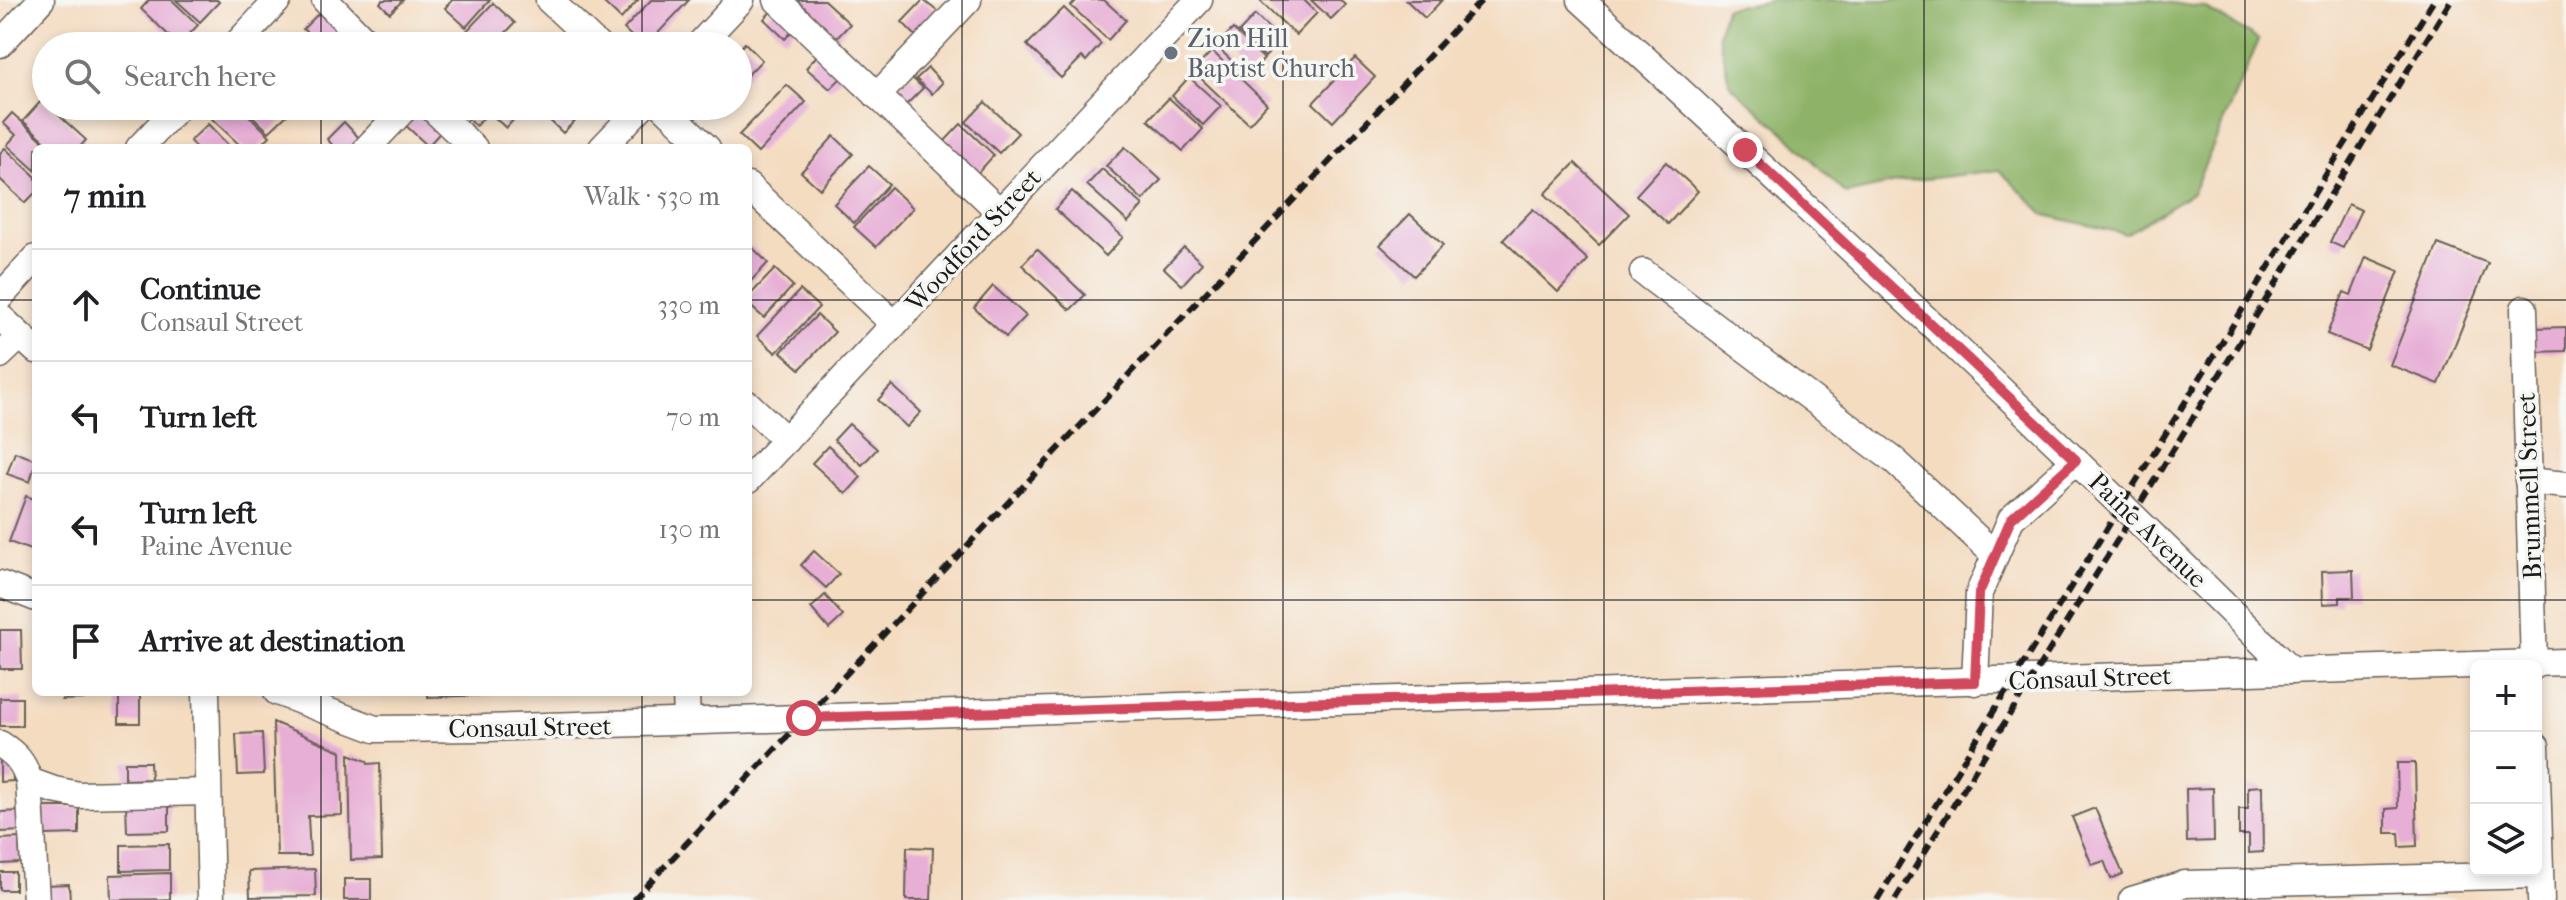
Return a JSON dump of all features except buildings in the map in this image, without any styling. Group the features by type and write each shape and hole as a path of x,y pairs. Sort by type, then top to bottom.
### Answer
{"street":[{"path":"0,44 41,0"},
{"path":"248,32 278,0"},
{"path":"325,0 356,32"},
{"path":"549,0 583,32"},
{"path":"711,32 741,0"},
{"path":"777,0 1000,212"},
{"path":"877,96 968,0"},
{"name":"Woodford Street","path":"752,476 1199,0"},
{"name":"Paine Avenue","path":"1581,0 2076,460 2291,671"},
{"path":"143,144 166,120"},
{"path":"371,144 394,120"},
{"path":"445,120 470,144"},
{"path":"606,144 629,120"},
{"path":"678,120 703,144"},
{"path":"752,190 894,324"},
{"path":"0,297 32,262"},
{"path":"1643,272 1895,461 1995,555"},
{"name":"Brummell Street","path":"2524,309 2534,660"},
{"path":"0,317 28,343 0,355"},
{"path":"752,408 786,440"},
{"path":"1975,682 1979,593 2011,519 2076,460"},
{"path":"2528,481 2566,485"},
{"path":"0,584 32,596"},
{"name":"Consaul Street","path":"2542,664 2566,662"},
{"name":"Consaul Street","path":"288,696 375,729 2470,667"},
{"path":"206,696 211,900"},
{"path":"686,696 687,722"},
{"path":"0,744 17,756 25,767 29,781 36,900"},
{"path":"29,781 79,795 208,792"},
{"path":"2132,900 2185,884 2540,888 2538,804"}],"green space":[{"path":"1771,0 2151,0 2205,8 2259,40 2193,192 2126,234 2045,215 1999,170 1900,182 1846,194 1787,135 1730,85 1718,35 1725,8"}],"railway":[{"path":"633,900 1482,0"},
{"path":"1877,900 2434,0"},
{"path":"1895,900 2451,0"}],"place":[{"name":"Zion Hill Baptist Church","path":"1171,53"}],"route":[{"path":"804,718 1975,682 1979,593 2011,519 2076,460 1745,150"}]}
